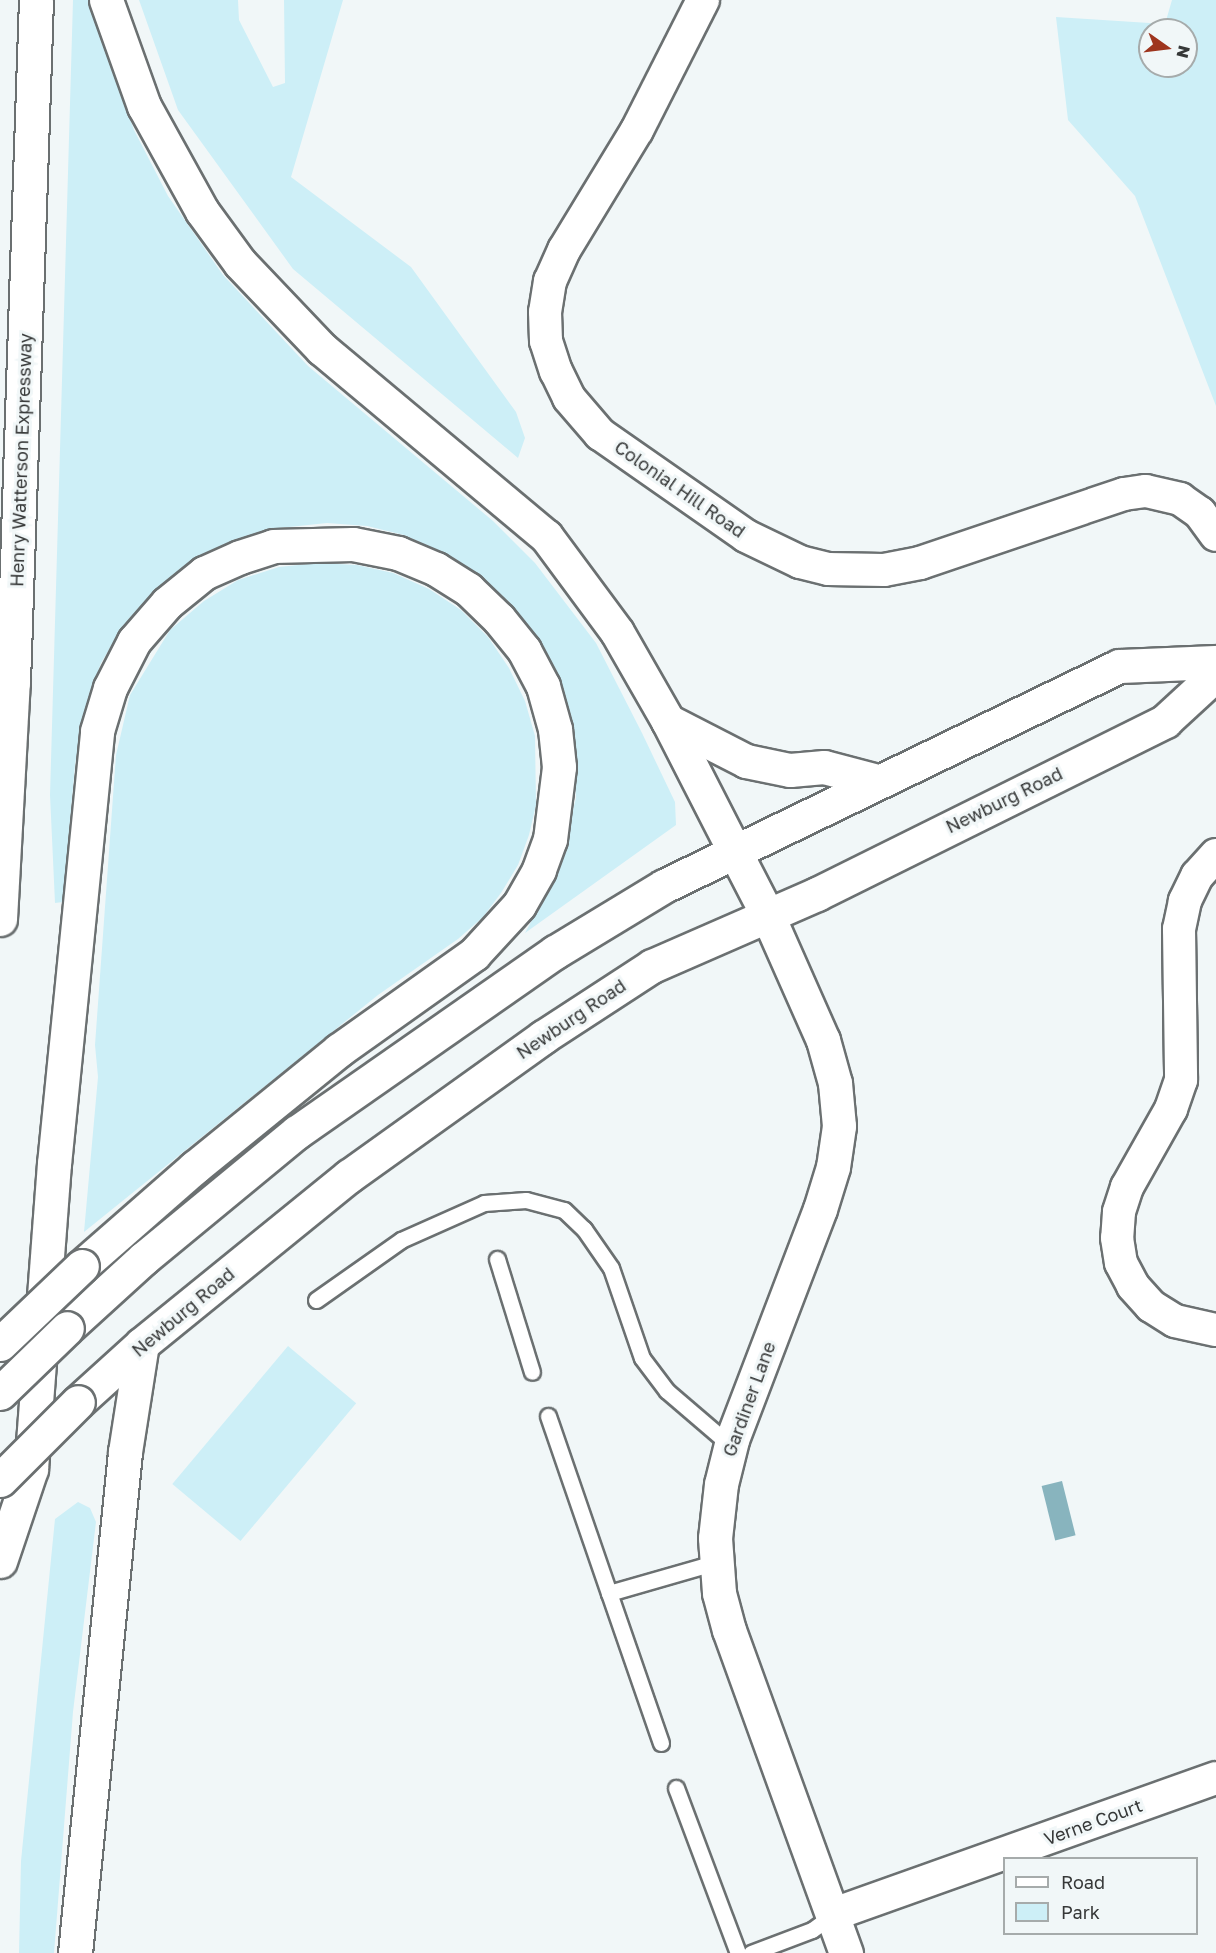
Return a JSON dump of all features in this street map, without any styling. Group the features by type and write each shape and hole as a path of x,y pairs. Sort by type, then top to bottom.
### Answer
{"main road":[{"name":"Henry Watterson Expressway","path":"0,919 14,682 36,0"},
{"name":"Gardiner Lane","path":"106,0 144,106 202,211 240,263 322,349 546,536 617,633 668,721 768,916 823,1041 835,1083 839,1125 833,1167 820,1209 730,1445 721,1484 717,1562 729,1630 834,1914 846,1953"},
{"path":"0,1344 82,1266 195,1167 339,1050 474,954 519,905 539,870 550,839 559,767 555,729 543,686 524,650 499,619 468,589 436,568 398,553 353,544 273,546 240,557 204,573 167,603 134,641 110,688 98,730 54,1164 32,1469 0,1561"},
{"path":"0,1393 144,1258 316,1119 555,952 664,886 736,854 877,781 1119,666 1216,662"},
{"name":"Newburg Road","path":"0,1480 78,1402 142,1344 349,1176 543,1037 652,966 768,916 1165,721 1216,674"},
{"path":"668,721 746,761 790,770 824,767 877,781"},
{"path":"75,1953 125,1452 142,1344"}],"street":[{"name":"Colonial Hill Road","path":"703,0 637,130 564,250 550,281 545,312 546,341 556,371 569,398 600,434 746,536 800,562 828,569 884,570 920,563 1124,494 1146,491 1180,499 1200,513 1216,535"},
{"path":"1216,855 1197,876 1185,901 1179,929 1180,1080 1171,1109 1127,1187 1119,1212 1117,1238 1121,1263 1133,1286 1151,1306 1174,1321 1216,1330"},
{"name":"Verne Court","path":"834,1914 1216,1778"}],"lane":[{"path":"316,1300 401,1240 483,1203 526,1200 564,1210 584,1229 612,1268 642,1358 668,1392 730,1445"},
{"path":"497,1259 532,1372"},
{"path":"548,1416 661,1743"},
{"path":"609,1593 717,1562"},
{"path":"676,1788 738,1953"},
{"path":"752,1953 812,1930 834,1914"}],"green space":[{"path":"73,0 88,0 134,130 168,196 223,275 308,366 493,521 535,563 596,643 642,733 675,802 676,825 525,933 557,874 576,798 572,725 562,688 546,651 508,601 456,559 404,535 367,526 327,523 270,529 208,552 158,588 123,626 101,663 84,712 75,765 63,902 55,903 50,795"},
{"path":"139,0 238,0 239,20 273,87 285,83 284,0 343,0 291,177 411,267 516,412 525,438 518,458 293,269 178,110"},
{"path":"1172,0 1216,0 1216,406 1135,196 1068,120 1056,17 1138,22 1138,78 1198,78 1198,18 1167,18"},
{"path":"318,563 357,565 393,573 429,589 461,610 488,637 509,668 525,701 535,736 536,805 529,835 518,865 483,917 458,939 378,995 84,1232 98,1077 95,1045 116,755 130,695 170,630 204,601 238,580 279,567"},
{"path":"288,1346 356,1403 240,1541 172,1484"},
{"path":"78,1502 90,1508 96,1522 73,1712 54,1953 19,1953 21,1861 55,1519"}],"shaded area":[{"path":"1062,1481 1076,1535 1055,1540 1042,1486"}]}
